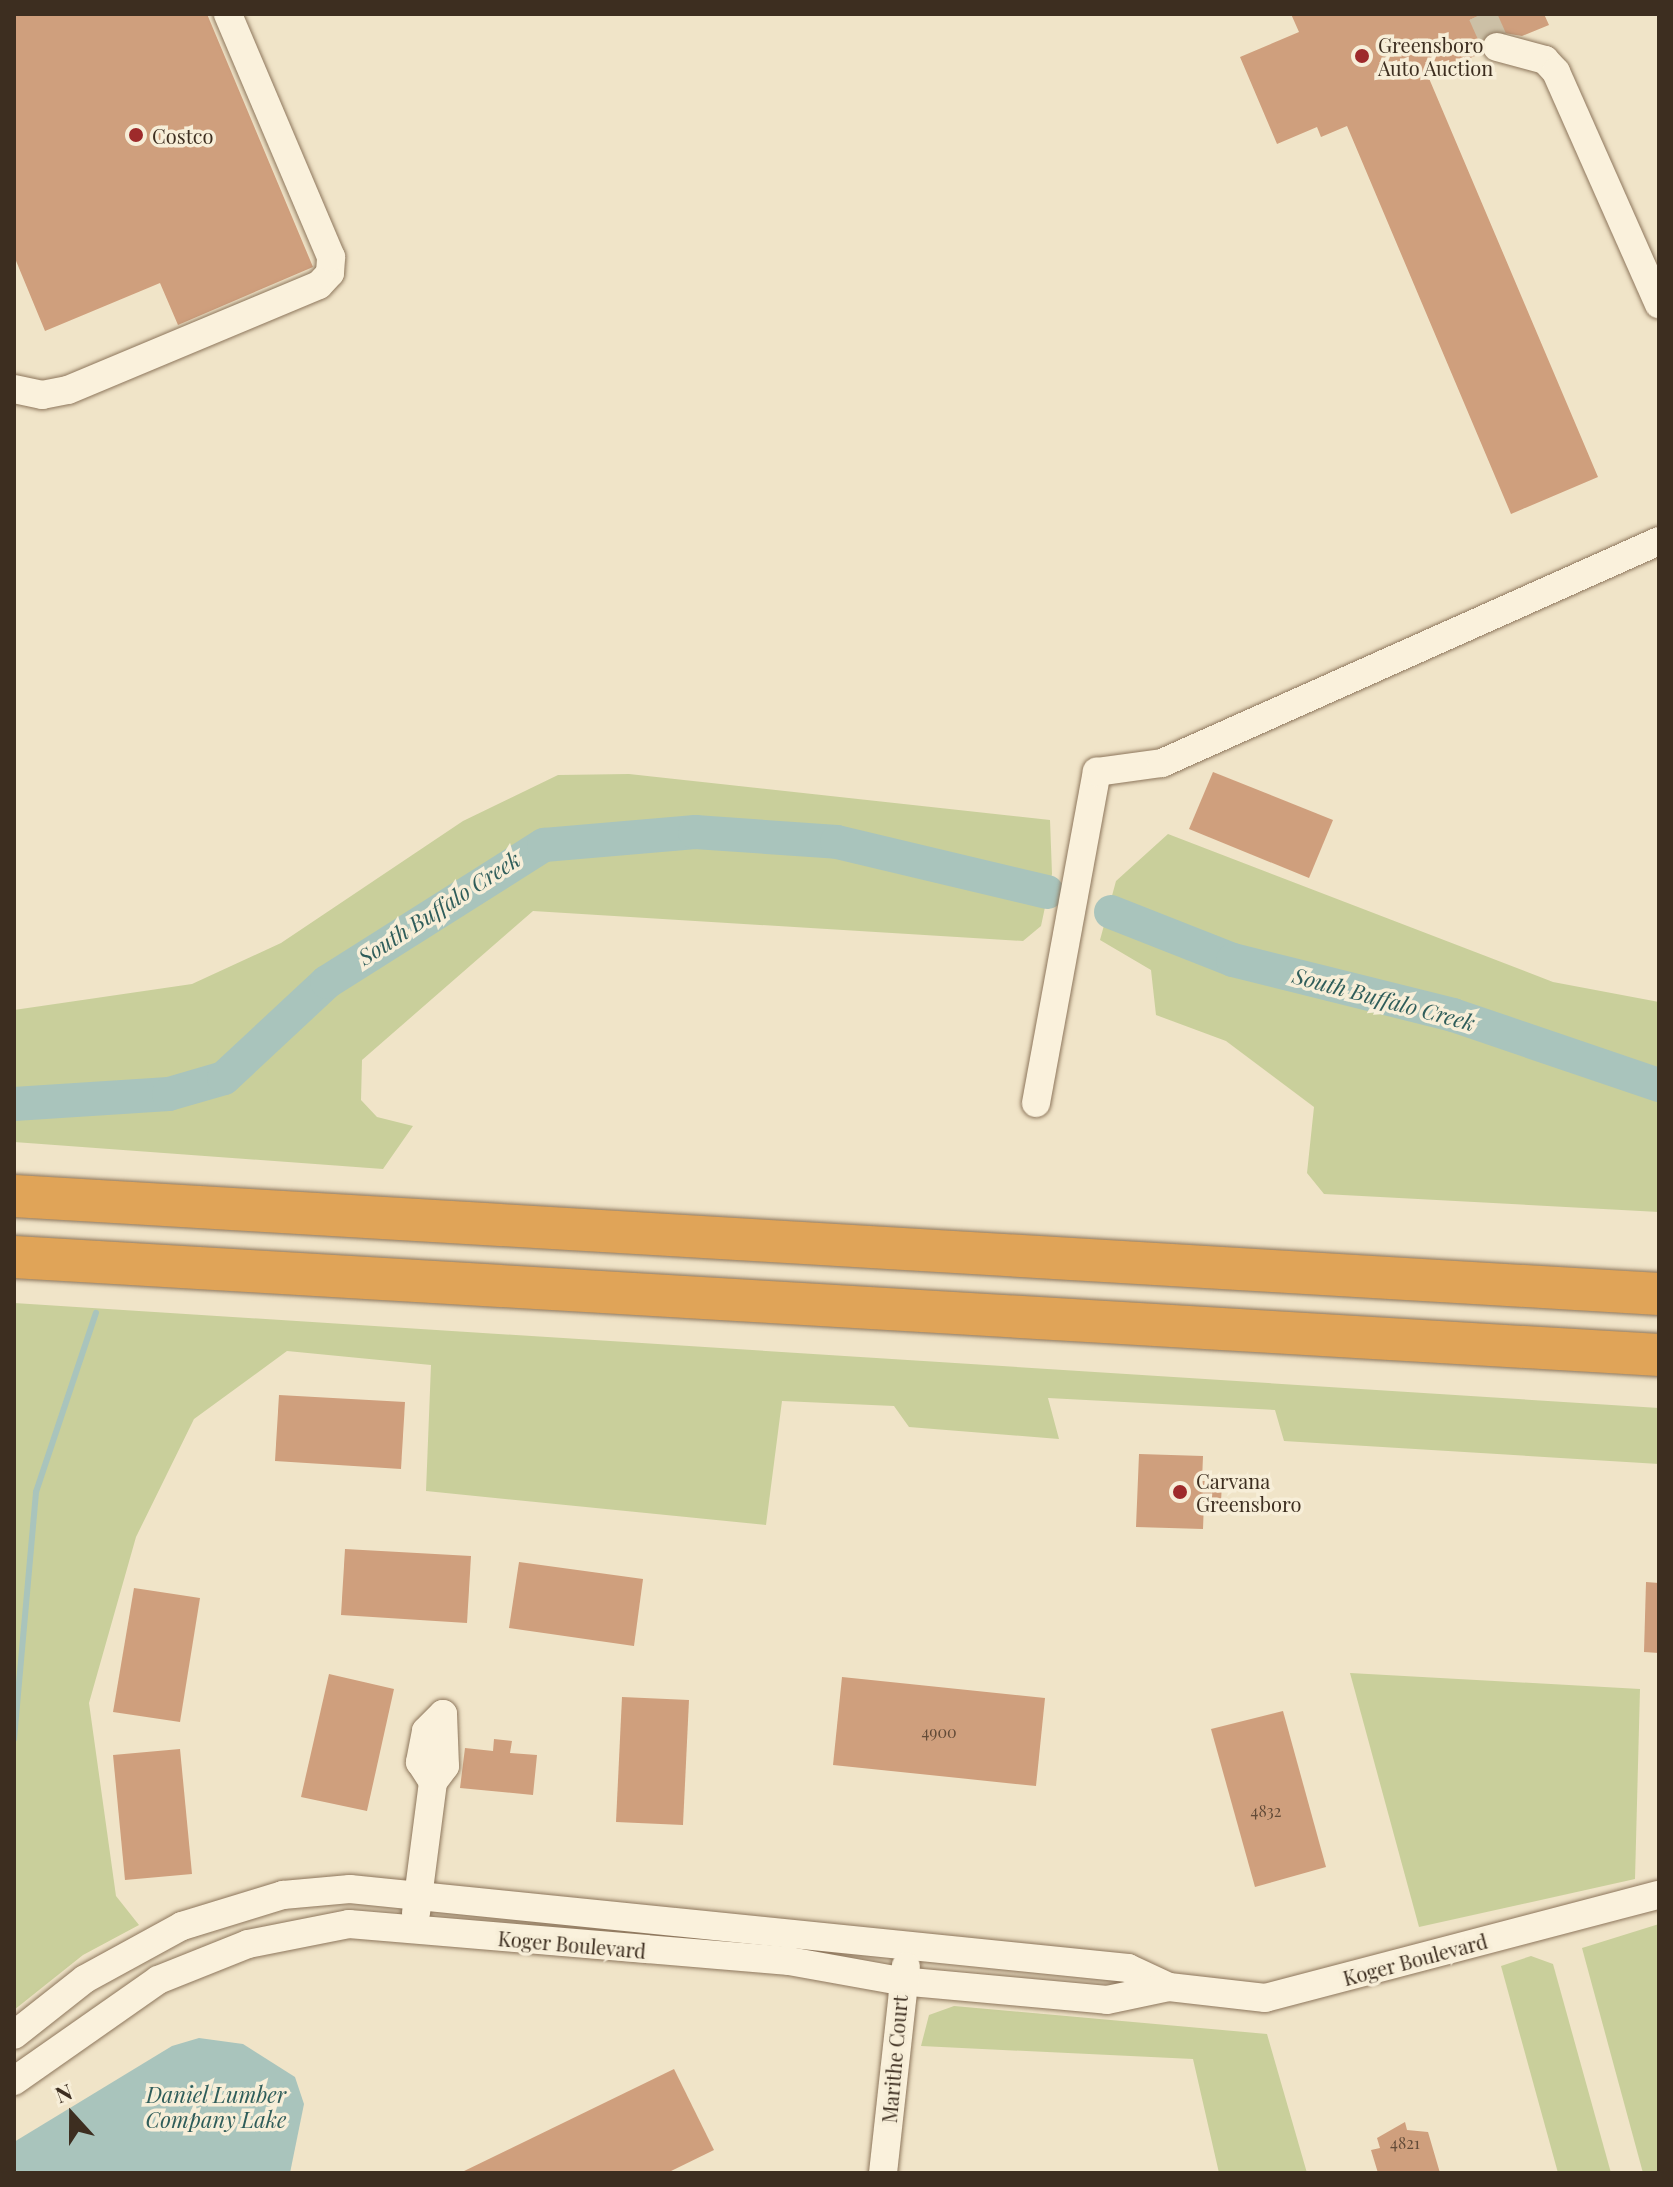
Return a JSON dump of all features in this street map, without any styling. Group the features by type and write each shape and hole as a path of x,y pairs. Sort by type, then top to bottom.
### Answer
{"highway":[{"path":"14,1196 1659,1294"},
{"path":"14,1257 1659,1355"}],"street":[{"path":"14,389 42,395 68,390 319,285 330,273 331,257 228,14"},
{"path":"1497,47 1545,60 1556,72 1659,304"},
{"path":"1036,1103 1097,772 1162,763 1659,541"},
{"path":"413,1925 421,1895 433,1782"},
{"name":"Koger Boulevard","path":"14,2035 131,1951 237,1907 350,1889 1128,1968 1169,1987 1265,1998 1659,1895"},
{"name":"Koger Boulevard","path":"14,2081 123,1998 200,1961 291,1933 413,1925 789,1961 900,1981 1107,2000 1169,1987"},
{"name":"Marithe Court","path":"883,2173 900,1981 913,1947"}],"green space":[{"path":"629,774 1050,820 1052,874 1041,926 1023,941 533,911 362,1060 361,1100 377,1117 413,1126 383,1169 14,1142 14,1010 192,984 281,943 463,821 558,775"},
{"path":"1168,834 1553,982 1659,1002 1659,1212 1324,1194 1307,1173 1314,1107 1226,1041 1156,1015 1151,970 1100,940 1116,881"},
{"path":"14,1303 1659,1408 1659,1464 1284,1441 1275,1410 1048,1398 1059,1439 909,1427 894,1406 782,1401 766,1525 426,1491 431,1365 287,1351 194,1419 136,1537 89,1703 116,1896 139,1925 83,1955 14,2010"},
{"path":"1350,1673 1640,1689 1635,1879 1419,1927"},
{"path":"1659,1924 1659,2173 1643,2173 1582,1948"},
{"path":"1531,1956 1553,1964 1611,2173 1558,2173 1501,1966"},
{"path":"954,2006 1267,2034 1307,2173 1219,2173 1193,2059 921,2046 929,2015"}],"water":[{"name":"Daniel Lumber Company Lake","path":"199,2038 243,2044 295,2077 304,2104 290,2173 14,2173 14,2142 172,2046"}],"building":[{"name":"Costco","path":"14,14 207,14 313,267 178,325 160,283 45,331 14,256"},
{"path":"1291,14 1544,14 1549,25 1522,36 1492,31 1482,53 1428,76 1598,477 1511,514 1347,126 1321,137 1317,127 1277,144 1240,57 1299,32"},
{"path":"1213,772 1333,820 1309,878 1189,829"},
{"path":"279,1395 405,1402 401,1469 275,1461"},
{"name":"Carvana Greensboro","path":"1139,1454 1203,1456 1202,1481 1222,1481 1221,1503 1204,1502 1203,1529 1136,1527"},
{"path":"345,1549 471,1556 467,1623 341,1615"},
{"path":"519,1562 643,1579 634,1646 509,1628"},
{"path":"1646,1582 1659,1583 1659,1653 1644,1652"},
{"path":"134,1588 200,1598 180,1722 113,1712"},
{"path":"329,1674 394,1689 367,1811 301,1797"},
{"path":"842,1677 1045,1698 1036,1786 833,1765"},
{"path":"622,1697 689,1700 683,1825 616,1822"},
{"path":"1283,1711 1326,1867 1255,1887 1211,1729"},
{"path":"494,1739 512,1741 510,1753 537,1755 533,1795 460,1788 465,1748 493,1751"},
{"path":"180,1749 192,1874 125,1880 113,1755"},
{"path":"674,2069 714,2150 667,2173 460,2173"},
{"path":"1405,2122 1407,2130 1428,2132 1440,2173 1378,2173 1371,2150 1380,2148 1377,2138"}],"waterway":[{"name":"South Buffalo Creek","path":"14,1104 169,1094 224,1078 327,982 544,845 695,832 837,842 1047,892"},
{"name":"South Buffalo Creek","path":"1111,912 1233,960 1453,1015 1659,1085"},
{"path":"14,1739 36,1492 96,1313"}],"tunnel":[{"path":"1482,14 1497,47"}],"place":[{"name":"Greensboro Auto Auction","path":"1362,56"},
{"name":"Costco","path":"136,135"},
{"name":"Carvana Greensboro","path":"1180,1492"}]}
